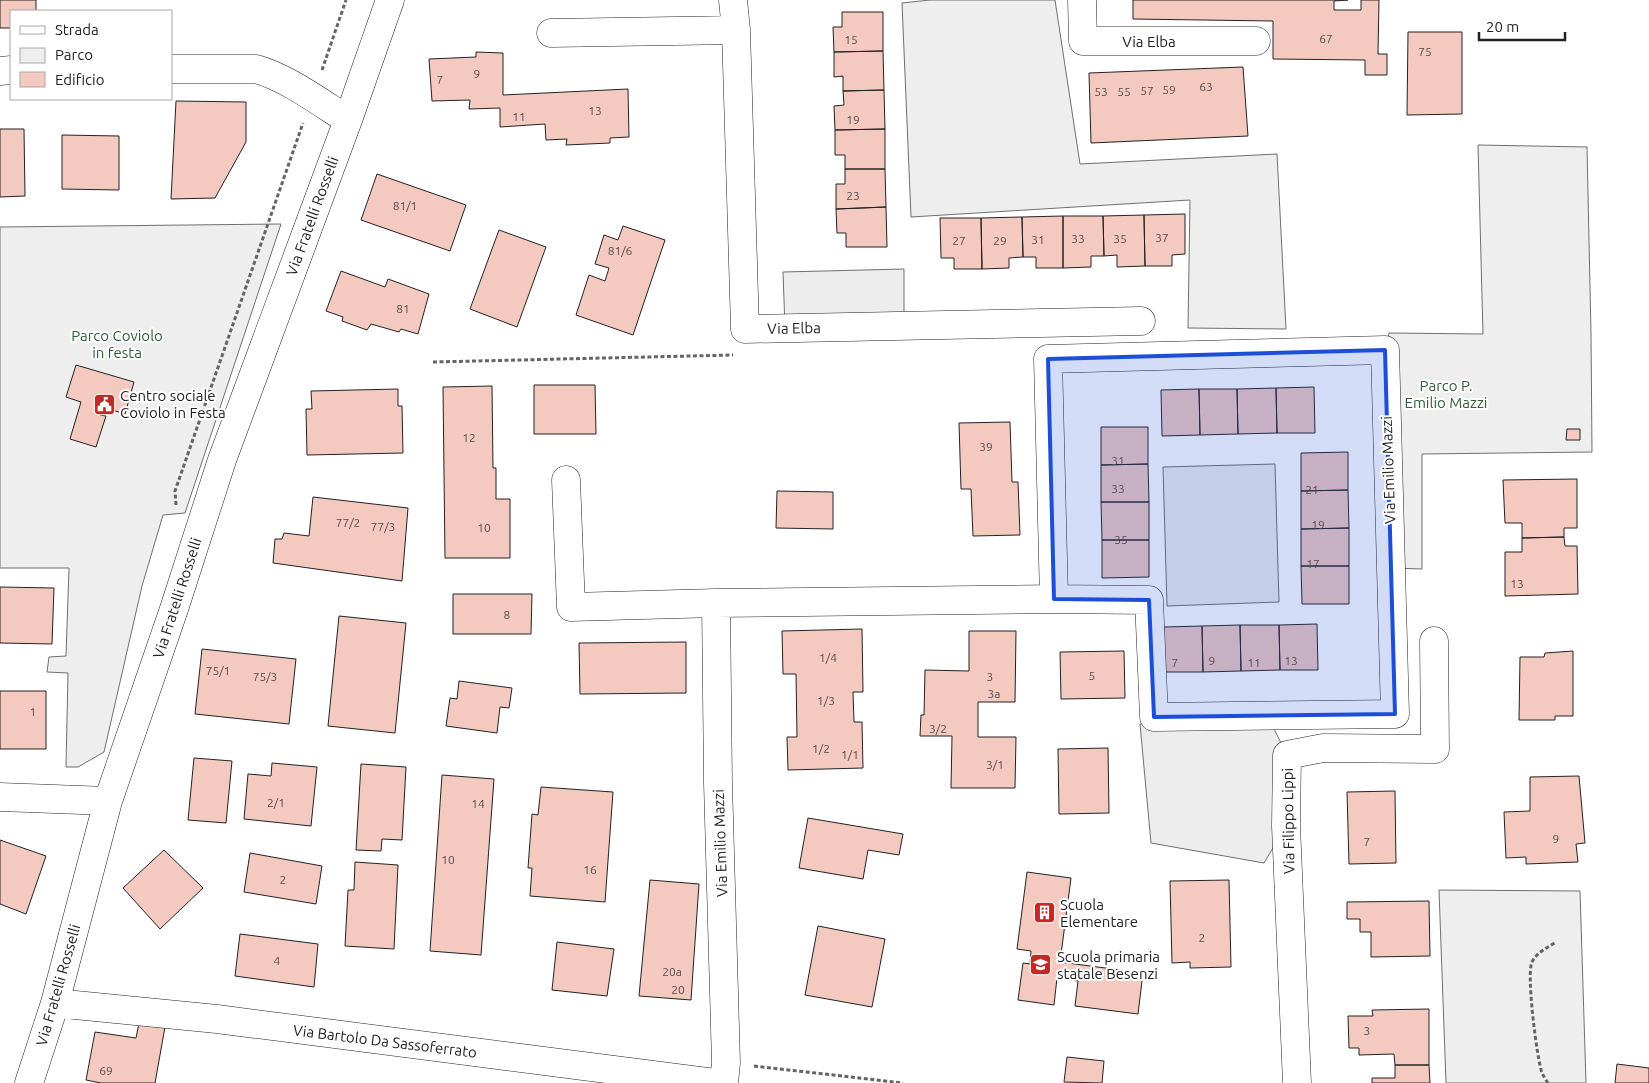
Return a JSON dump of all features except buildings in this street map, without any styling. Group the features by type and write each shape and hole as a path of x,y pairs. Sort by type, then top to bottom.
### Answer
{"street":[{"name":"Via Fratelli Rosselli","path":"29,1083 55,1003 108,801 174,609 222,460 348,120 390,0"},
{"name":"Via Elba","path":"733,0 736,30 745,329 1141,321"},
{"name":"Via Elba","path":"1082,0 1083,41 1256,41"},
{"path":"552,32 736,30"},
{"path":"172,70 256,69 267,72 348,120"},
{"name":"Via Emilio Mazzi","path":"566,480 571,607 716,603 1054,599 1149,600 1154,717 1395,714 1384,350 1048,359 1054,599"},
{"name":"Via Emilio Mazzi","path":"716,603 718,783 726,1063 724,1083"},
{"name":"Via Filippo Lippi","path":"1297,1083 1286,826 1287,755 1323,748 1435,749 1434,641"},
{"path":"0,797 108,801"},
{"name":"Via Bartolo Da Sassoferrato","path":"55,1003 217,1019 715,1083"}],"path":[{"path":"433,362 745,354 745,329"},
{"path":"1548,1083 1542,1074 1538,1057 1531,995 1531,963 1541,951 1556,942"}],"highlighted area":[{"path":"1385,350 1395,714 1154,717 1149,600 1054,599 1048,359"}],"green space":[{"path":"930,0 1055,0 1080,164 1277,154 1286,329 1188,328 1190,200 911,217 902,3"},
{"name":"Parco P. Emilio Mazzi","path":"1478,145 1587,147 1592,452 1422,454 1422,569 1391,568 1385,350 1389,333 1483,334"},
{"name":"Parco Coviolo in festa","path":"281,224 185,513 163,515 142,586 104,752 78,767 66,767 68,673 47,672 49,657 66,656 69,568 0,568 0,227"},
{"path":"1275,464 1279,602 1167,606 1163,467"},
{"path":"1439,890 1580,891 1586,1083 1446,1083"}],"shaded area":[{"path":"904,269 904,325 785,328 783,272"},
{"path":"1271,723 1287,755 1286,826 1264,863 1151,843 1140,724"}],"place":[{"name":"Centro sociale Coviolo in Festa","path":"104,404"},
{"name":"Scuola Elementare","path":"1044,913"},
{"name":"Scuola primaria statale Besenzi","path":"1041,965"}]}
